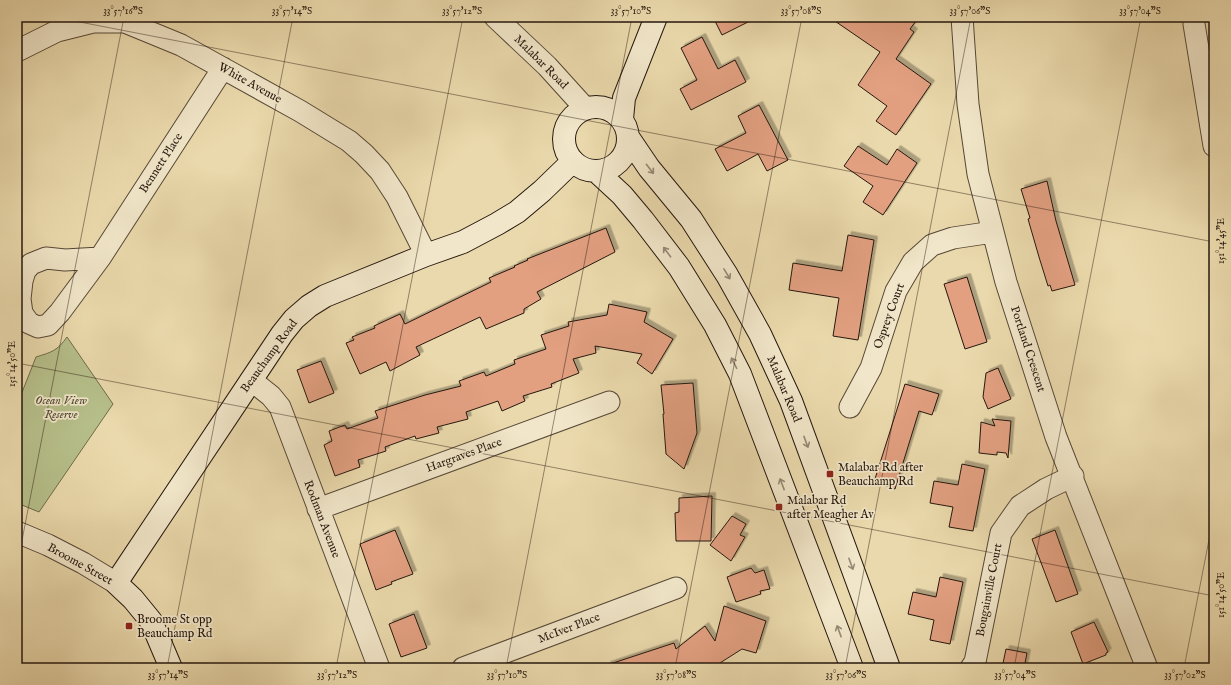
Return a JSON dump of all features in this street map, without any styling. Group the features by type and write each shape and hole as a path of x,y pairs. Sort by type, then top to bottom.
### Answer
{"main road":[{"path":"632,76 613,98 576,114 569,122 565,131 564,142 567,152 573,161 587,170 596,171 612,167 619,161 628,146 623,101 656,17"},
{"path":"590,108 606,108 615,112 625,128"},
{"name":"Malabar Road","path":"625,128 649,168 695,226 727,275 760,334 791,401 889,668"},
{"name":"Beauchamp Road","path":"116,583 282,334 294,319 309,306 342,288 463,242 480,234 517,212 542,191 573,161"},
{"path":"596,171 622,195 643,220 679,268 715,325 740,374 852,668"},
{"name":"Broome Street","path":"116,583 133,599 151,621 171,668"}],"street":[{"name":"Malabar Road","path":"495,17 590,108"},
{"name":"Portland Crescent","path":"962,17 968,104 978,174 1008,289 1056,436 1147,668"},
{"path":"1194,17 1214,146"},
{"name":"White Avenue","path":"17,51 58,32 93,22 125,22 181,45 343,138 364,154 380,171 397,197 426,255"},
{"name":"Bennett Place","path":"100,258 223,68"},
{"name":"Osprey Court","path":"850,406 871,368 896,291 913,262 932,244 953,238 993,232"},
{"name":"Rodman Avenue","path":"251,380 271,396 280,407 379,668"},
{"name":"Hargraves Place","path":"318,508 609,402"},
{"name":"Bougainville Court","path":"971,668 975,662 1001,533 1020,506 1046,489 1072,476"},
{"name":"Broome Street","path":"17,532 83,562 116,583"},
{"name":"McIver Place","path":"463,668 676,588"}],"green space":[{"name":"Ocean View Reserve","path":"67,337 113,404 39,512 17,503 17,405 36,357 54,350"}],"building":[{"path":"713,17 758,17 722,35"},
{"path":"829,17 919,17 910,29 914,32 896,59 931,84 896,135 876,121 887,106 858,85 880,52"},
{"path":"702,37 718,69 735,60 746,82 691,110 680,89 697,80 681,48"},
{"path":"759,105 788,160 767,171 758,154 727,171 715,149 746,133 738,116"},
{"path":"858,146 887,165 897,149 917,163 883,215 863,202 873,186 844,166"},
{"path":"1047,181 1056,221 1075,285 1052,291 1050,285 1048,286 1039,257 1028,219 1030,218 1021,189"},
{"path":"606,228 615,252 537,292 541,299 524,309 524,313 486,329 480,317 416,347 420,355 390,371 386,362 360,374 346,343 354,340 352,337 375,328 374,326 400,314 405,324 491,282 489,278 515,267 514,266 528,260 527,259"},
{"path":"848,235 874,240 858,340 833,336 839,298 789,290 793,263 842,271"},
{"path":"967,277 987,342 965,349 944,284"},
{"path":"609,304 647,312 644,322 673,339 652,374 637,363 642,354 595,346 596,353 573,359 579,373 551,384 552,387 523,396 525,401 502,411 498,401 466,412 468,419 437,427 439,433 416,439 415,436 385,447 386,451 358,460 360,467 335,476 324,445 332,441 329,431 345,425 347,429 378,418 375,411 425,395 461,386 459,381 484,372 486,376 515,364 514,360 546,349 541,335 569,326 568,322 607,315"},
{"path":"321,361 334,393 309,403 297,370"},
{"path":"998,368 1011,399 988,409 983,397 986,373"},
{"path":"693,383 697,433 684,469 666,454 661,385"},
{"path":"905,384 939,394 932,415 919,411 895,489 874,482"},
{"path":"992,419 1011,421 1008,458 1006,453 997,452 997,455 979,453 981,422 995,426"},
{"path":"962,464 985,469 973,531 949,527 953,507 930,503 934,481 958,485"},
{"path":"712,496 711,541 676,541 675,513 679,512 679,498"},
{"path":"732,516 746,524 740,535 745,537 731,561 710,545"},
{"path":"395,530 413,574 391,582 392,584 376,590 360,544"},
{"path":"1055,530 1078,594 1056,602 1032,539"},
{"path":"751,568 755,573 764,570 770,589 760,591 761,594 736,602 727,577"},
{"path":"940,577 963,582 950,644 930,640 934,620 908,614 913,592 936,597"},
{"path":"724,606 766,621 756,653 742,649 712,668 608,668 607,665 674,643 676,649 705,626 715,641"},
{"path":"414,614 427,648 401,657 389,624"},
{"path":"1094,622 1108,652 1106,655 1083,664 1071,632"},
{"path":"1006,649 1027,653 1024,668 1002,668"}],"place":[{"name":"Malabar Rd after Beauchamp Rd","path":"830,474"},
{"name":"Malabar Rd after Meagher Av","path":"779,507"},
{"name":"Broome St opp Beauchamp Rd","path":"129,626"}]}
